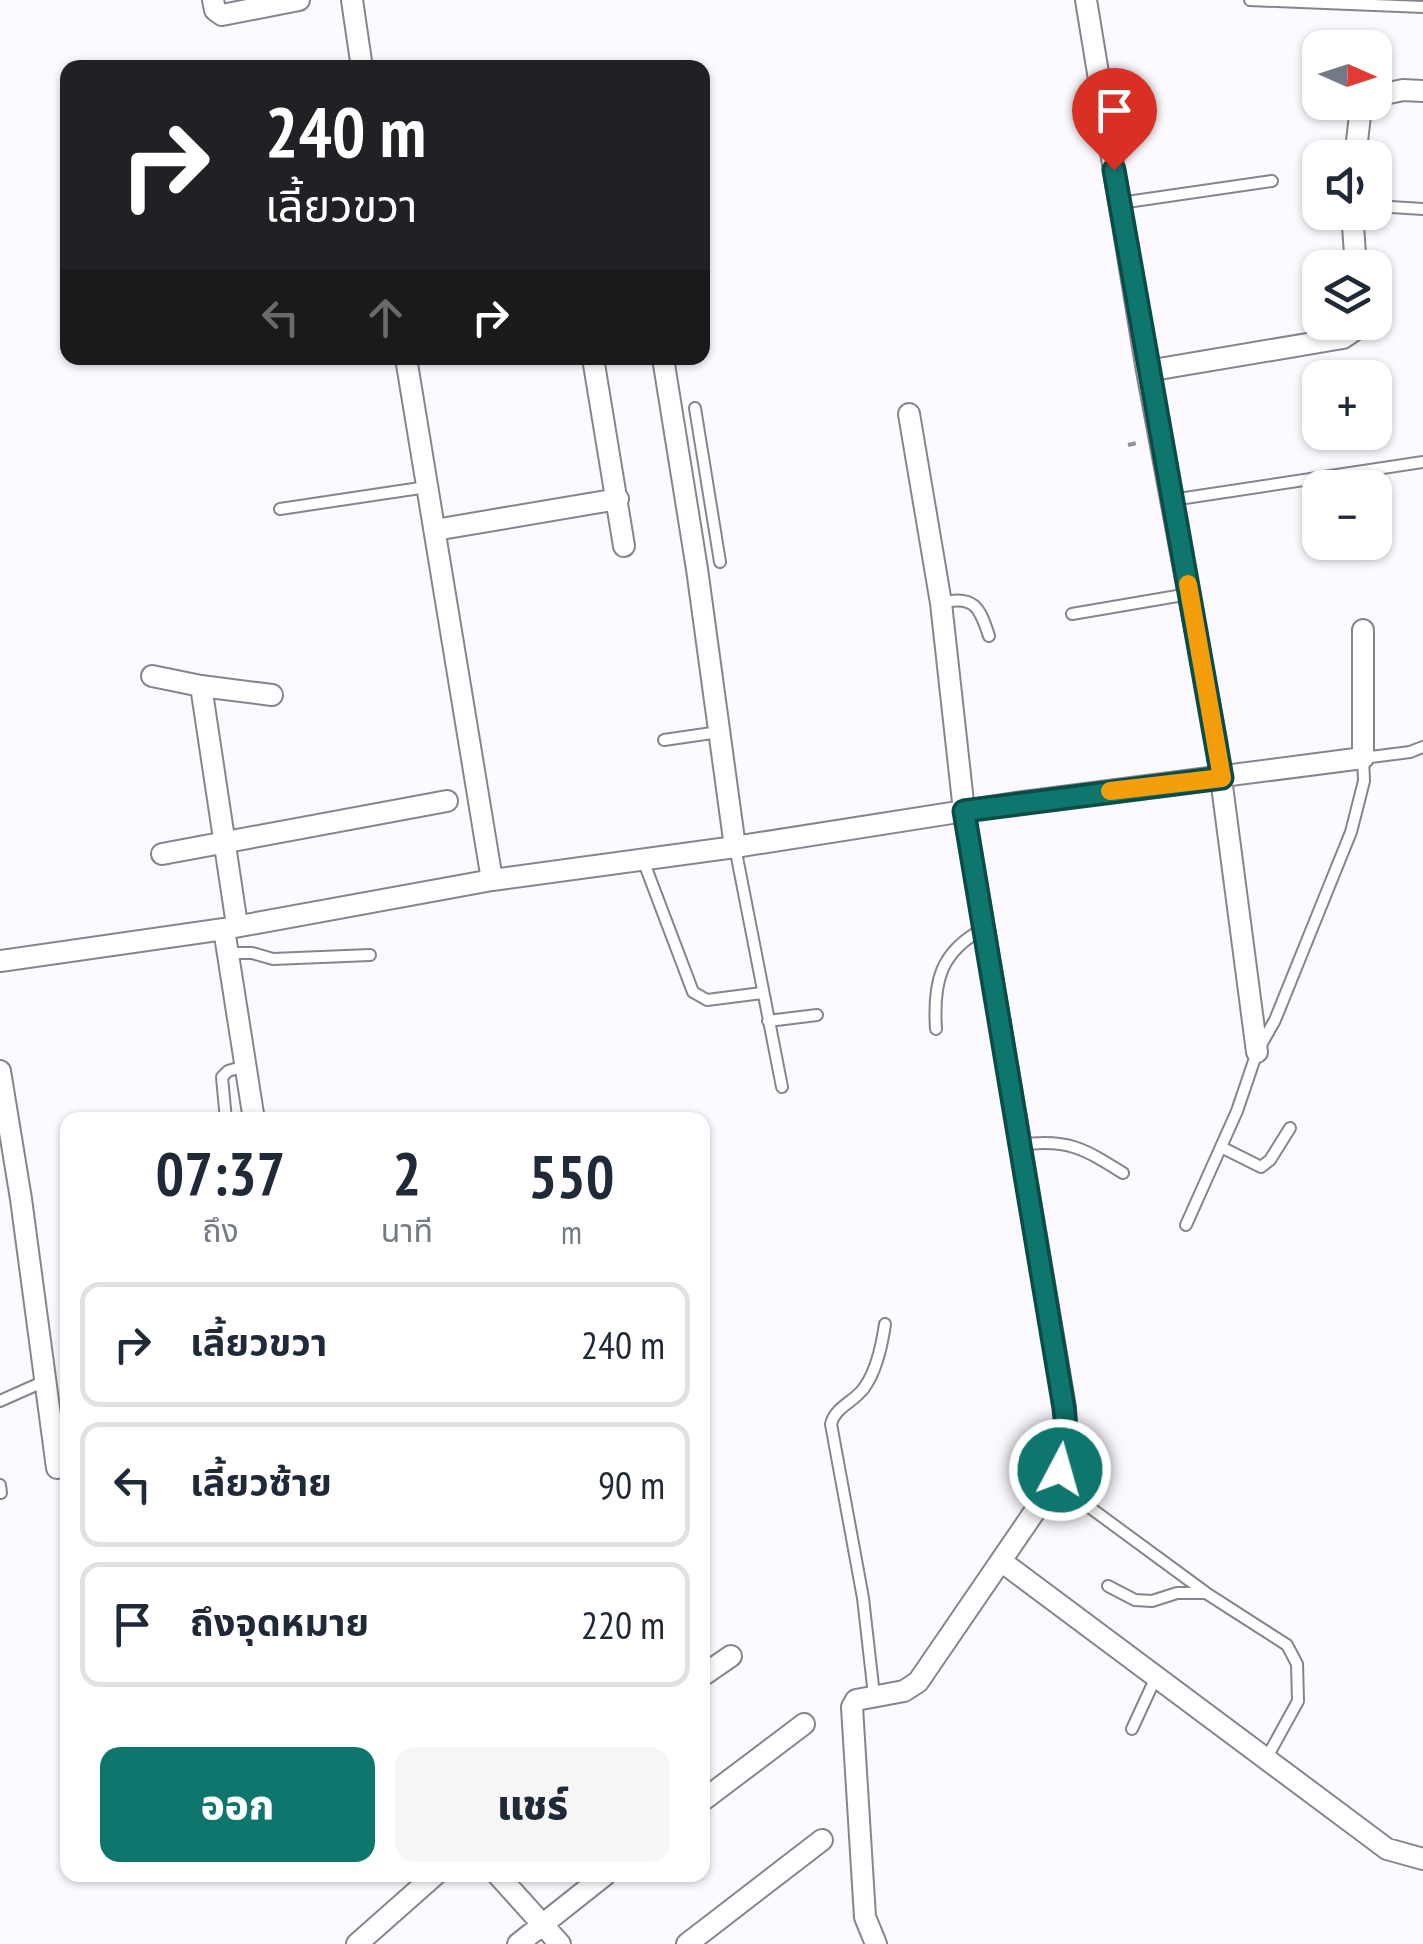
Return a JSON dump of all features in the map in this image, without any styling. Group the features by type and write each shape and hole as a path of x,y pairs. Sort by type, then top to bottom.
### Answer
{"street":[{"path":"214,0 222,15 300,0"},
{"path":"352,0 361,60"},
{"path":"1086,0 1147,372 1222,778 1257,1052"},
{"path":"1392,92 1423,91"},
{"path":"1147,372 1331,340"},
{"path":"407,365 492,880"},
{"path":"594,365 624,546"},
{"path":"664,365 735,848"},
{"path":"876,1944 865,1917 852,1706 856,1700 874,1695 904,1692 918,1682 1060,1470 1067,1438 1062,1388 964,811 942,603 909,414"},
{"path":"435,530 618,500"},
{"path":"0,961 231,927 492,880 1363,758 1363,630"},
{"path":"152,676 272,695"},
{"path":"201,686 224,841 231,927 228,953 253,1112"},
{"path":"162,854 447,801"},
{"path":"0,1072 58,1468"},
{"path":"1001,1561 1387,1849 1423,1859"},
{"path":"710,1670 731,1656"},
{"path":"710,1795 804,1724"},
{"path":"687,1944 822,1840"},
{"path":"357,1944 427,1882"},
{"path":"504,1882 560,1944"},
{"path":"518,1944 596,1882"}],"lane":[{"path":"1250,0 1423,7"},
{"path":"1120,204 1272,181"},
{"path":"1392,207 1423,209"},
{"path":"696,408 720,562"},
{"path":"1172,500 1423,462"},
{"path":"280,509 428,486"},
{"path":"689,515 712,510"},
{"path":"1072,614 1190,594"},
{"path":"942,603 956,599 970,602 981,612 989,636"},
{"path":"664,740 720,732"},
{"path":"1186,1226 1351,832 1364,781 1363,758 1423,747"},
{"path":"735,848 782,1086"},
{"path":"643,860 693,992 707,1000 762,993"},
{"path":"936,1029 940,970 954,948 984,928"},
{"path":"228,953 252,953 272,959 370,955"},
{"path":"768,1021 817,1015"},
{"path":"225,1112 222,1076 245,1066"},
{"path":"1221,1147 1261,1166 1270,1160 1290,1128"},
{"path":"1020,1145 1065,1143 1086,1150 1123,1173"},
{"path":"874,1695 863,1598 831,1424 835,1412 866,1386 876,1365 885,1324"},
{"path":"0,1401 45,1381"},
{"path":"0,1484 1,1493"},
{"path":"1081,1500 1206,1593 1288,1645 1298,1664 1298,1701 1266,1760"},
{"path":"1108,1586 1136,1600 1152,1601 1176,1592 1206,1593"},
{"path":"1132,1729 1156,1677"}],"slow traffic":[{"path":"1110,791 1222,778 1188,584"}],"route":[{"path":"1060,1470 1067,1438 1064,1408 964,811 1222,778 1114,170"}]}
